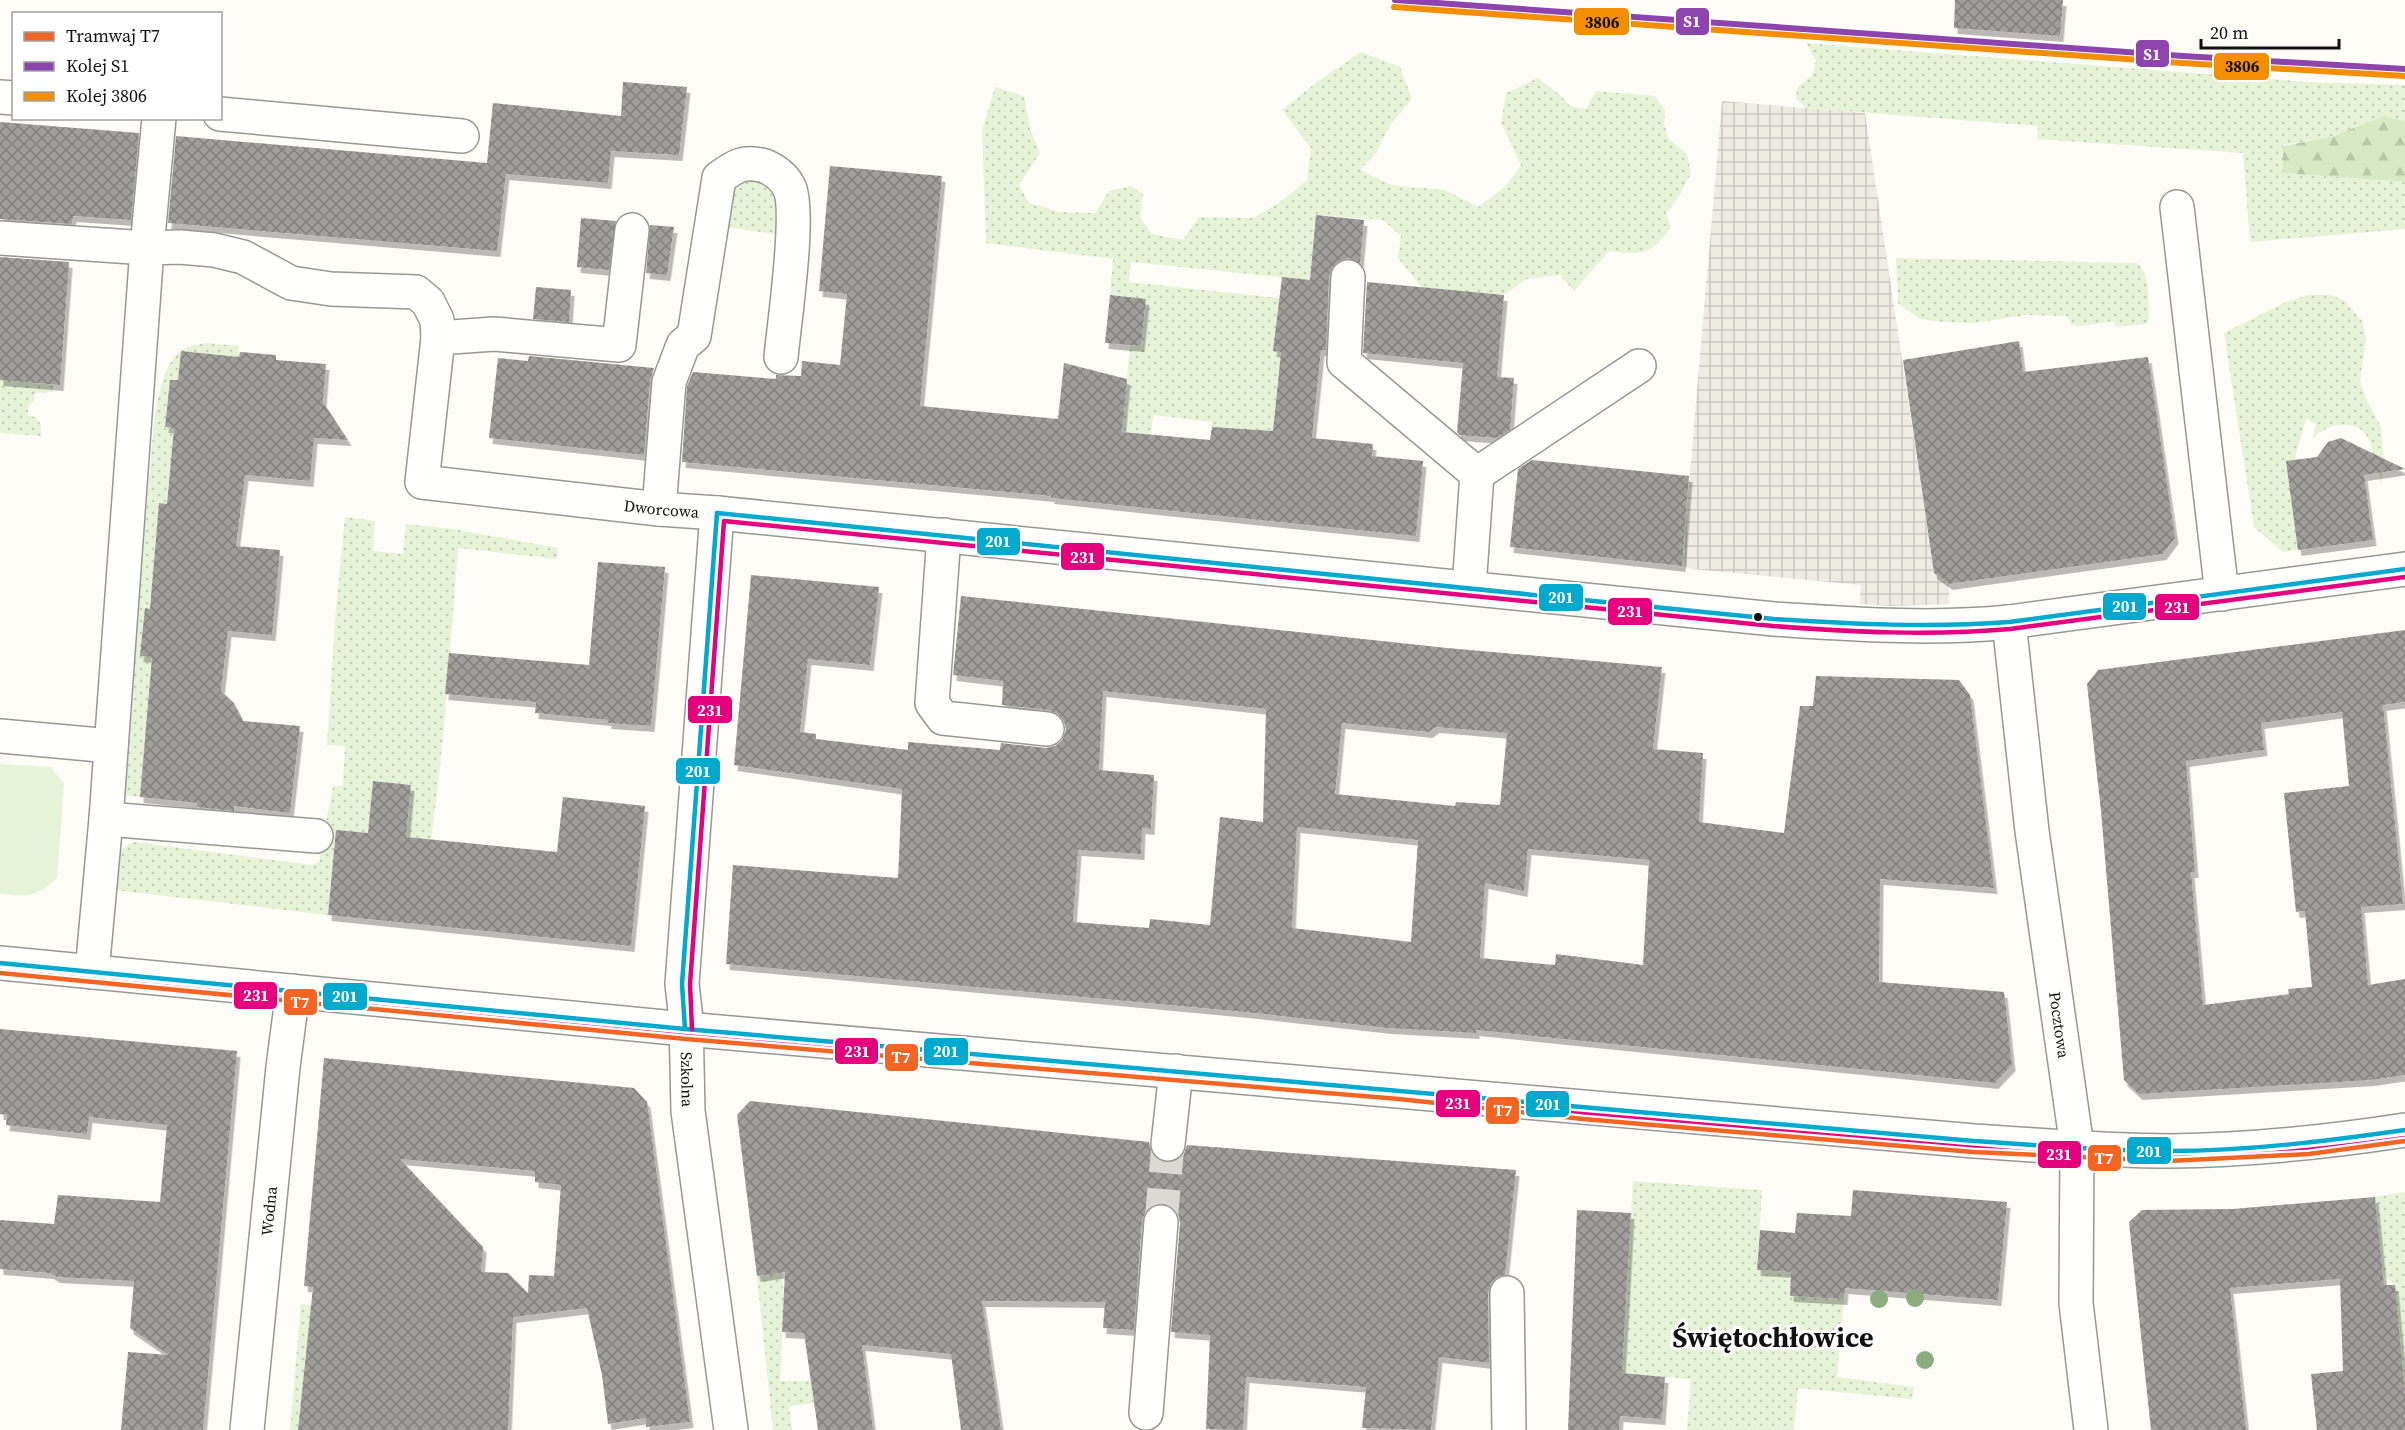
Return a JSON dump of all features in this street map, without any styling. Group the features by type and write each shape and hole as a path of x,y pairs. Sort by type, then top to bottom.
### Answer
{"street":[{"path":"222,114 462,136"},
{"path":"92,972 106,819 147,248 159,120"},
{"path":"659,509 669,382 683,345 694,336 719,178 738,164 756,164 774,170 789,187 794,212 781,357"},
{"path":"2177,207 2223,594"},
{"path":"0,238 214,250 243,257 291,283 331,289 416,292 428,302 437,320 438,338 494,334 619,345 632,230"},
{"path":"1348,278 1344,362 1477,474"},
{"name":"Dworcowa","path":"438,338 422,482 659,509 944,535 1773,619 1857,624 1961,627 2405,569"},
{"path":"1477,474 1639,366"},
{"path":"1469,588 1477,474"},
{"name":"Szkolna","path":"717,513 682,984 688,1111 731,1430"},
{"path":"944,535 932,703 943,718 1047,729"},
{"name":"Pocztowa","path":"2009,622 2032,831 2077,1147 2076,1303 2091,1430"},
{"path":"0,736 111,746"},
{"path":"106,819 316,836"},
{"path":"0,963 685,1029 1974,1142 2167,1151 2308,1144 2405,1130"},
{"name":"Wodna","path":"247,1430 283,1068 293,991"},
{"path":"1168,1144 1176,1071"},
{"path":"1146,1413 1161,1222"},
{"path":"1508,1293 1509,1430"}],"green space":[{"path":"1806,43 2307,82 2405,85 2405,121 2383,116 2334,136 2283,145 2283,173 2405,182 2405,229 2250,242 2243,153 2037,139 2038,126 1806,108 1796,99 1797,88 1812,75 1816,61"},
{"path":"1361,52 1400,67 1412,99 1391,124 1376,153 1360,170 1391,185 1445,190 1478,207 1506,186 1521,165 1501,123 1506,93 1538,78 1570,106 1586,109 1596,91 1655,96 1665,110 1664,124 1669,139 1687,154 1691,173 1679,196 1666,213 1671,228 1657,244 1644,252 1609,251 1574,291 1560,275 1527,279 1504,295 1422,288 1398,258 1401,236 1383,220 1317,215 1310,280 1131,262 1129,282 1308,301 1281,352 1274,416 1293,450 1238,429 1212,427 1212,422 1153,415 1151,435 1096,429 1124,407 1130,345 1141,346 1146,299 1110,295 1113,259 986,243 982,130 995,87 1024,96 1030,129 1040,153 1019,185 1029,203 1060,212 1095,213 1109,191 1131,186 1143,194 1140,217 1152,234 1183,240 1199,217 1253,218 1279,203 1307,180 1311,148 1282,110 1317,82"},
{"path":"2383,116 2405,121 2405,182 2283,173 2283,146 2334,136"},
{"path":"746,174 769,180 779,196 775,234 726,227 727,183"},
{"path":"1896,258 2137,263 2147,281 2149,319 2146,324 2116,327 2114,321 2082,326 2072,325 2067,316 2026,315 1973,323 1920,319 1898,303"},
{"path":"2308,295 2331,295 2344,300 2362,321 2366,338 2360,381 2365,397 2381,427 2384,464 2381,485 2370,443 2360,429 2354,426 2336,425 2312,439 2316,424 2306,419 2294,461 2298,550 2283,552 2254,527 2224,333 2286,302"},
{"path":"205,343 239,346 239,357 181,351 190,346"},
{"path":"181,351 178,380 170,380 165,427 174,428 167,504 159,503 152,610 141,656 152,657 140,797 121,795 155,412 164,376 173,359"},
{"path":"0,380 54,384 53,392 35,393 34,401 28,406 28,416 36,417 41,425 41,436 0,433"},
{"path":"345,517 375,521 373,551 403,554 406,524 453,529 558,548 557,559 458,548 444,730 431,839 406,837 411,785 373,781 368,833 336,831 328,915 115,890 120,850 133,842 312,865 319,862 333,786 343,786 345,746 327,745 336,608"},
{"path":"0,764 51,767 64,784 57,878 43,889 31,894 0,894"},
{"path":"1633,1181 1762,1190 1757,1270 1791,1272 1790,1296 1844,1299 1837,1377 1914,1387 1912,1399 1798,1388 1794,1430 1687,1430 1691,1379 1622,1373"},
{"path":"2405,1192 2405,1392 2395,1285 2383,1275 2375,1197"},
{"path":"782,1272 784,1299 780,1381 811,1381 814,1403 789,1406 792,1430 773,1430 757,1276"},
{"path":"301,1304 311,1306 298,1430 290,1430"}],"shaded area":[{"path":"1722,101 1865,113 1934,573 1949,584 1949,604 1891,606 1860,604 1861,585 1692,569 1682,566"}],"building":[{"path":"1955,0 2063,0 2060,36 1954,28"},
{"path":"623,82 687,87 679,155 611,151 608,183 506,174 497,251 168,223 176,136 487,163 493,103 621,116"},
{"path":"0,122 139,133 131,220 73,216 72,224 0,219"},
{"path":"830,166 942,176 920,406 1058,419 1064,363 1127,379 1122,432 1210,440 1212,427 1273,431 1281,352 1273,351 1282,277 1310,280 1316,215 1364,220 1360,264 1349,258 1340,260 1333,266 1329,276 1326,350 1321,350 1312,438 1373,444 1372,456 1423,461 1416,536 1051,498 1051,496 682,462 687,386 693,372 776,379 776,375 801,376 802,361 840,365 847,294 819,291"},
{"path":"581,218 616,221 609,270 577,267"},
{"path":"650,225 674,227 667,275 646,273"},
{"path":"0,257 69,262 60,385 0,380"},
{"path":"1367,282 1504,295 1497,377 1514,378 1510,430 1497,438 1459,435 1457,432 1463,363 1363,353"},
{"path":"536,287 571,290 569,322 533,319"},
{"path":"1110,295 1146,299 1141,346 1105,343"},
{"path":"2019,341 2023,372 2148,357 2175,538 2163,554 1949,584 1934,573 1903,360"},
{"path":"181,351 239,357 240,352 276,355 276,360 326,364 323,402 348,440 314,438 310,481 245,475 236,546 280,550 272,635 228,631 221,691 234,703 243,721 300,726 290,813 234,806 234,811 196,807 197,803 140,797 152,657 140,656 145,608 150,609 159,503 167,504 174,428 165,427 170,380 178,380"},
{"path":"529,356 654,368 650,381 644,455 489,438 498,358 528,361"},
{"path":"2341,438 2405,469 2364,475 2373,540 2298,550 2286,461 2317,457 2328,442"},
{"path":"1532,460 1689,476 1682,566 1510,547 1518,469"},
{"path":"598,562 665,567 651,726 608,723 608,720 535,713 536,702 445,694 449,653 589,665"},
{"path":"751,575 879,587 870,665 808,659 800,732 816,734 816,739 908,750 908,742 1000,750 1001,743 1046,748 1055,746 1062,740 1066,730 1064,721 1058,714 1049,710 1002,705 1003,681 953,675 961,596 1447,648 1662,667 1653,749 1703,753 1699,822 1784,833 1800,706 1813,706 1816,676 1959,680 1970,695 1994,888 1880,879 1879,982 2004,992 2012,1065 1995,1083 1476,1030 1476,1033 1388,1028 1245,1012 726,964 733,865 898,878 902,789 734,765","holes":["1103,691 1266,709 1263,822 1220,817 1210,925 1150,919 1149,928 1073,922 1078,850 1141,854 1142,828 1151,829 1154,775 1099,770","1342,723 1429,732 1436,727 1507,733 1500,805 1456,802 1455,806 1335,794","1297,827 1418,840 1411,942 1292,928","1528,849 1649,860 1643,965 1556,954 1555,965 1480,958 1485,883 1524,891"]},
{"path":"2405,630 2405,702 2383,705 2403,904 2361,907 2368,985 2405,979 2405,1075 2371,1080 2139,1094 2124,1080 2101,811 2087,684 2098,670","holes":["2342,712 2349,786 2284,793 2296,912 2305,911 2312,987 2288,989 2289,994 2203,1005 2191,872 2195,872 2186,761 2264,750 2261,723"]},
{"path":"373,781 411,785 406,837 557,852 563,797 645,806 631,946 328,915 336,830 368,833"},
{"path":"0,1029 237,1051 203,1430 121,1430 128,1352 169,1355 130,1328 134,1281 57,1277 50,1273 0,1269 0,1220 54,1224 58,1195 160,1202 167,1125 89,1117 87,1134 6,1125 7,1115 0,1114"},
{"path":"324,1058 634,1088 647,1102 690,1422 646,1427 646,1418 608,1424 602,1375 587,1308 513,1317 508,1430 298,1430 313,1287 304,1286","holes":["400,1159 535,1171 535,1182 561,1185 554,1276 529,1275 528,1293 508,1273 481,1272 483,1247"]},
{"path":"750,1101 1149,1142 1156,1159 1167,1163 1183,1156 1187,1145 1516,1170 1505,1275 1497,1277 1491,1283 1488,1293 1489,1363 1439,1357 1431,1430 1362,1428 1366,1387 1246,1377 1243,1430 1206,1429 1210,1335 1171,1332 1180,1223 1178,1213 1172,1207 1162,1203 1152,1205 1142,1220 1134,1330 1103,1328 1105,1302 982,1301 1001,1430 961,1430 951,1354 862,1345 873,1430 818,1430 804,1333 782,1332 785,1272 757,1276 737,1115"},
{"path":"1853,1190 2007,1202 1998,1300 1845,1288 1844,1299 1790,1296 1791,1272 1757,1270 1760,1230 1795,1233 1797,1213 1851,1216"},
{"path":"2375,1197 2384,1285 2395,1285 2405,1392 2405,1430 2317,1430 2311,1374 2343,1371 2340,1279 2230,1288 2246,1430 2151,1430 2129,1222 2142,1210 2233,1209"},
{"path":"1577,1210 1631,1213 1622,1373 1665,1377 1662,1419 1620,1416 1619,1430 1568,1430"}],"tunnel":[{"path":"1161,1222 1168,1144"}],"tram line":[{"name":"T7","path":"0,973 686,1039 1399,1099 1583,1119 1973,1152 2168,1161 2309,1154 2405,1141"}],"rail line":[{"name":"S1","path":"1395,0 2183,56 2405,69"},
{"name":"3806","path":"1394,7 2182,63 2405,76"}],"transit line":[{"name":"201","path":"717,513 1774,619 1862,624 1950,625 2009,622 2405,569"},
{"name":"201","path":"685,1029 682,984 717,513"},
{"name":"231","path":"692,1029 690,984 724,521 1773,626 1921,633 2010,629 2405,577"},
{"name":"201","path":"0,963 685,1029 1974,1141 2120,1150 2199,1151 2287,1145 2405,1130"},
{"name":"231","path":"0,971 684,1036 2047,1154 2199,1158 2258,1155 2405,1138"}],"district":[{"name":"Świętochłowice","path":"1773,1337"}]}
